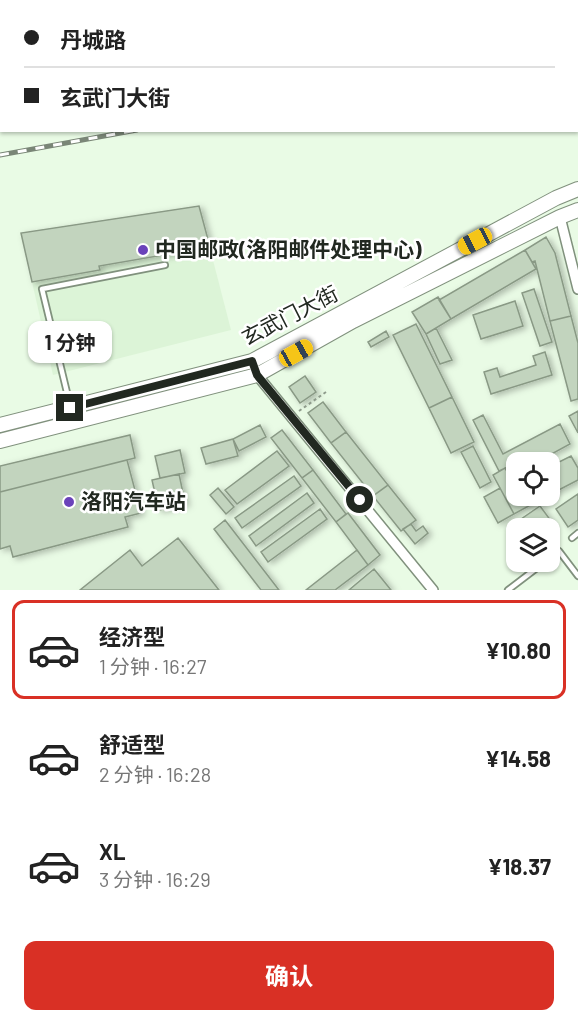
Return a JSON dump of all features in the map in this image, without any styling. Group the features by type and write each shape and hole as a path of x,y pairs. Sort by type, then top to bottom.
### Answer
{"main road":[{"name":"玄武门大街","path":"0,425 252,361 556,198 578,189"},
{"name":"玄武门大街","path":"0,441 257,375 353,321 578,210"}],"street":[{"path":"560,217 578,289"},
{"path":"252,361 257,375 427,588"}],"lane":[{"path":"70,408 42,289 165,265"},
{"path":"572,538 578,533"},
{"path":"560,552 578,576"},
{"path":"508,590 532,572"}],"path":[{"path":"291,416 326,392"}],"shaded area":[{"path":"199,206 231,330 53,375 21,233"}],"building":[{"path":"199,206 210,247 99,266 100,270 32,282 21,233"},
{"path":"546,237 555,253 571,316 550,321 535,261 532,262 525,250"},
{"path":"525,250 536,269 451,319 439,300"},
{"path":"534,289 552,342 540,346 522,293"},
{"path":"438,297 451,319 426,334 412,312"},
{"path":"515,301 523,326 481,339 473,315"},
{"path":"571,316 578,343 578,399 571,401 550,321"},
{"path":"416,324 452,397 429,408 393,335"},
{"path":"436,328 452,360 440,364 426,334"},
{"path":"386,331 389,337 371,347 368,342"},
{"path":"545,352 552,375 491,394 484,372 497,368 500,377 536,365 533,356"},
{"path":"305,376 316,392 300,403 289,387"},
{"path":"452,397 474,442 451,453 429,408"},
{"path":"323,402 346,432 331,443 308,413"},
{"path":"578,411 578,433 569,416"},
{"path":"483,415 503,454 506,452 506,468 499,471 473,420"},
{"path":"560,424 570,444 555,452 507,452"},
{"path":"260,425 266,437 239,451 233,439"},
{"path":"282,430 313,470 302,478 271,438"},
{"path":"346,432 388,485 373,496 331,443"},
{"path":"130,435 135,458 0,492 0,466"},
{"path":"233,439 238,456 206,464 201,448"},
{"path":"473,446 491,482 480,488 461,452"},
{"path":"180,450 185,473 160,478 155,456"},
{"path":"277,451 289,466 237,504 225,490"},
{"path":"571,456 578,468 578,480 560,489 560,462"},
{"name":"洛阳汽车站","path":"127,460 141,513 125,517 128,527 13,557 10,546 0,549 0,492"},
{"path":"505,468 506,470 506,499 493,475"},
{"path":"313,470 346,514 336,522 302,478"},
{"path":"179,474 183,493 156,498 152,480"},
{"path":"294,476 301,486 242,528 235,518"},
{"path":"388,485 416,520 401,531 373,496"},
{"path":"218,488 234,507 226,514 210,495"},
{"path":"500,488 506,499 506,506 510,506 514,514 498,523 484,497"},
{"path":"183,493 186,504 159,510 156,498"},
{"path":"307,493 314,503 256,546 249,536"},
{"path":"578,494 578,520 568,527 556,509"},
{"path":"510,506 529,506 514,514"},
{"path":"540,506 549,518 523,518"},
{"path":"320,509 327,519 268,562 261,552"},
{"path":"348,513 380,555 368,565 336,522"},
{"path":"225,520 279,590 261,590 214,529"},
{"path":"411,524 416,531 423,526 428,533 415,544 403,529"},
{"path":"178,538 219,590 80,590 130,550 142,566"},
{"path":"357,550 368,565 335,590 306,590"},
{"path":"374,569 391,590 349,590"}],"railway":[{"path":"0,155 126,132"}],"place":[{"name":"中国邮政(洛阳邮件处理中心)","path":"143,250"},
{"name":"洛阳汽车站","path":"69,502"}],"route":[{"path":"70,408 252,361 257,375 360,500"}]}
